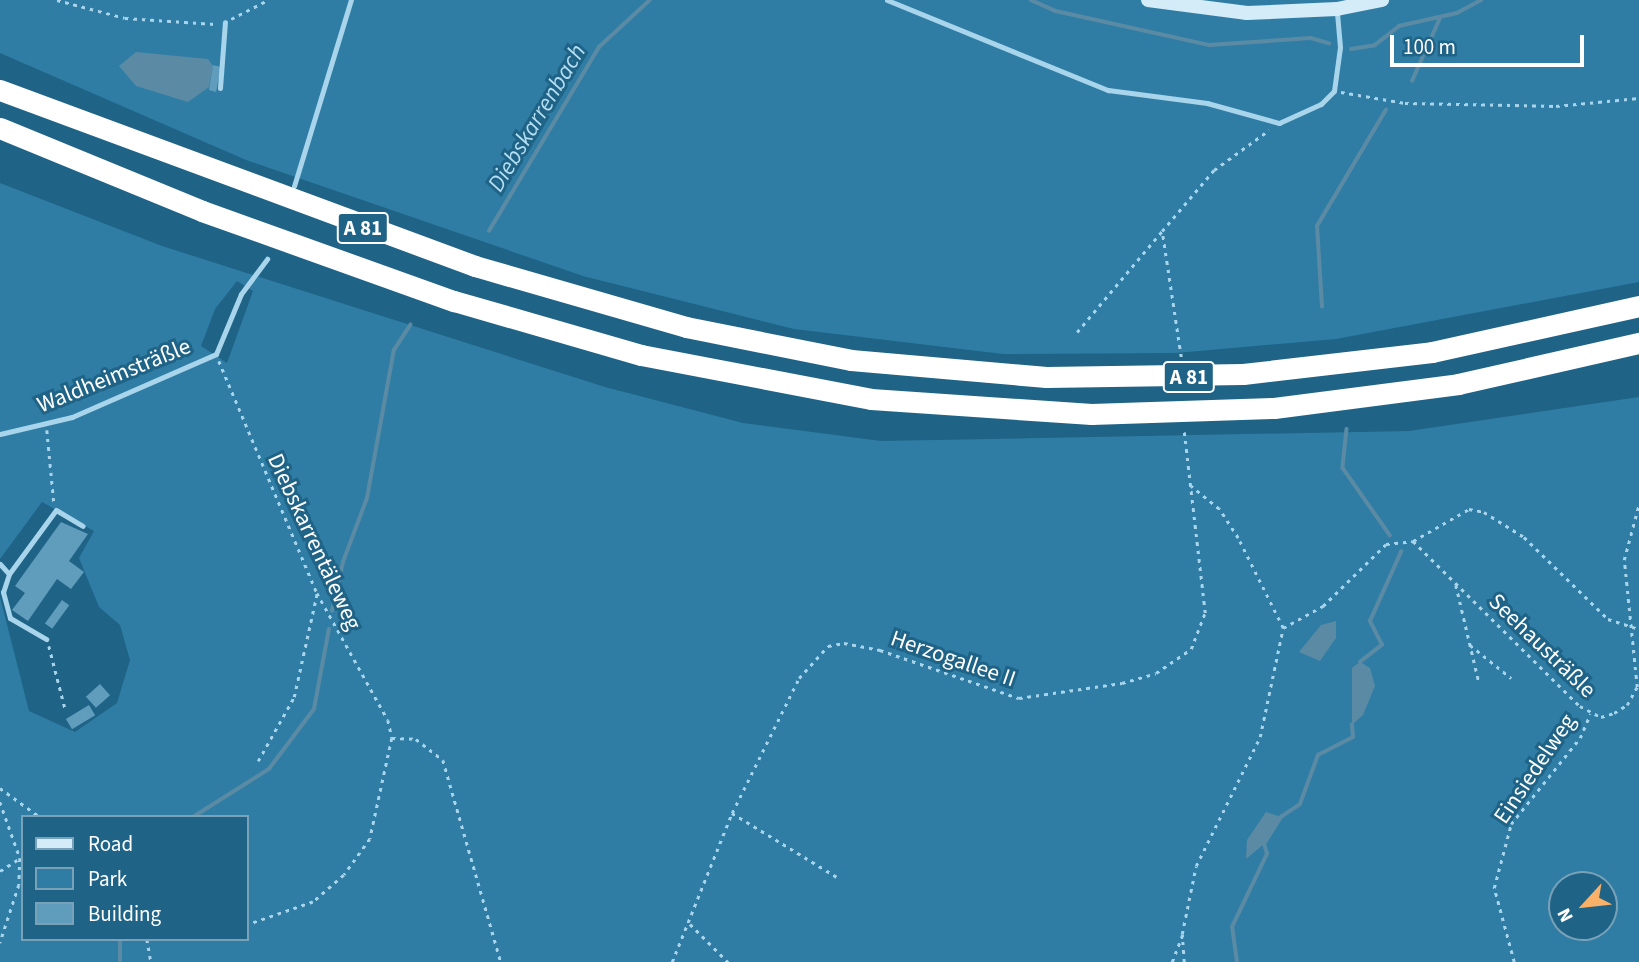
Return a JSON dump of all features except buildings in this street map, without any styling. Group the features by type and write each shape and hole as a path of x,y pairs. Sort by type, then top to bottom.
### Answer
{"highway":[{"name":"A 81","path":"0,90 315,211 521,281 735,339 886,364 1086,378 1255,373 1444,350 1639,306"},
{"name":"A 81","path":"0,128 202,211 501,316 679,364 871,399 1091,414 1274,408 1458,384 1639,343"}],"street":[{"path":"1148,0 1247,13 1337,9 1382,0"}],"lane":[{"path":"294,186 351,0"},
{"path":"887,0 1108,90 1207,103 1272,122 1292,121 1334,90 1340,47 1337,9"},
{"path":"220,88 225,22"},
{"name":"Waldheimsträßle","path":"0,434 47,425 216,354 241,294 267,259"},
{"path":"46,639 10,618 3,592 9,574 56,510 83,526"},
{"path":"0,564 9,574"}],"path":[{"path":"57,0 136,20 194,26 225,22 268,0"},
{"path":"1334,90 1405,103 1556,106 1639,98"},
{"path":"1077,332 1214,170 1262,137 1272,122"},
{"path":"1162,231 1181,357"},
{"name":"Diebskarrentäleweg","path":"216,354 317,593 388,720 392,738"},
{"path":"47,425 50,493"},
{"name":"Herzogallee II","path":"673,962 732,813 799,678 828,646 844,643 880,650 1019,698 1087,691 1174,663 1191,649 1205,614 1184,432"},
{"path":"1172,962 1182,934 1196,866 1260,737 1283,628 1238,538 1219,509 1191,486"},
{"name":"Seehausträßle","path":"1413,541 1590,714 1614,713 1632,700 1639,667 1624,560 1639,504"},
{"path":"1283,628 1322,606 1386,544 1413,541 1469,509 1484,512 1524,537 1608,620 1639,629"},
{"path":"1456,585 1479,682"},
{"path":"258,761 294,697 317,593"},
{"path":"46,639 65,708"},
{"path":"1470,645 1511,678"},
{"name":"Einsiedelweg","path":"1514,962 1494,888 1511,824 1580,738 1590,714"},
{"path":"248,925 313,902 345,875 370,839 392,738 416,739 443,760 501,962"},
{"path":"0,788 37,815"},
{"path":"0,802 20,858 19,884 0,943"},
{"path":"732,813 840,879"},
{"path":"0,871 20,858"},
{"path":"690,924 729,962"},
{"path":"1182,934 1184,962"},
{"path":"146,941 151,962"}],"green space":[{"path":"0,0 1639,0 1639,282 1336,339 1176,353 1003,354 794,329 583,276 246,160 0,53"},
{"path":"0,183 162,246 605,387 743,423 881,441 1409,431 1639,397 1639,962 0,962 0,597 29,711 75,732 117,703 130,660 120,625 99,607 79,558 94,531 42,502 0,559","holes":["237,281 253,291 227,363 201,346 215,309"]}],"shaded area":[{"path":"136,52 208,59 213,66 209,87 188,102 136,86 119,66"},
{"path":"1336,621 1336,638 1320,661 1299,652 1321,625"},
{"path":"1360,662 1370,668 1375,686 1363,715 1352,725 1352,668"},
{"path":"1266,812 1281,817 1264,844 1246,859 1247,840"}],"waterway":[{"name":"Diebskarrenbach","path":"489,231 599,47 650,0"},
{"path":"1031,0 1056,11 1209,45 1311,38 1329,43"},
{"name":"Diebskarrenbach","path":"1351,49 1375,45 1399,26 1457,13 1481,0"},
{"path":"1412,81 1440,18"},
{"path":"1322,307 1317,226 1386,110"},
{"name":"Diebskarrenbach","path":"332,611 343,562 367,498 394,350 410,325"},
{"path":"1347,429 1343,468 1390,535"},
{"path":"1360,662 1382,645 1370,621 1401,552"},
{"path":"196,815 269,769 314,709 329,629"},
{"path":"1237,962 1232,927 1267,854 1264,844 1281,817 1300,804 1318,755 1353,737 1352,725"},
{"name":"Diebskarrenbach","path":"120,941 120,962"}]}
